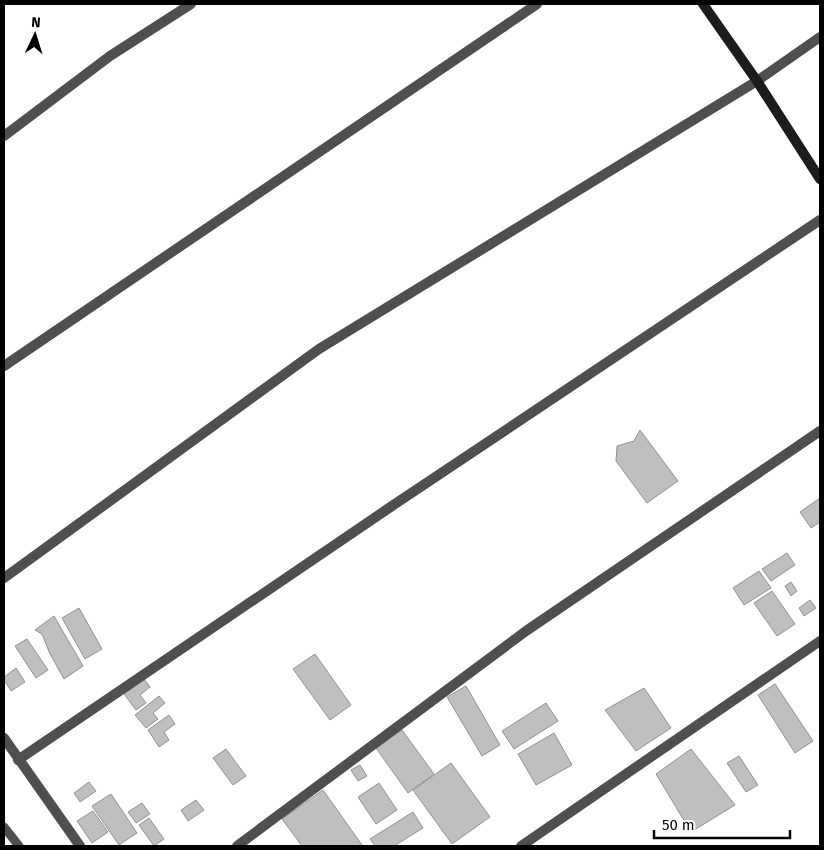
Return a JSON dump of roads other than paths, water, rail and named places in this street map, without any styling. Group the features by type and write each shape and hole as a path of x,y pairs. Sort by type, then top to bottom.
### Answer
{"main road":[{"path":"702,4 757,81 820,179"}],"street":[{"path":"4,136 110,56 191,4"},
{"path":"4,366 536,4"},
{"path":"4,578 319,349 757,81 820,37"},
{"path":"18,760 377,516 820,220"},
{"path":"237,846 526,631 820,431"},
{"path":"521,846 820,641"},
{"path":"4,738 80,846"}],"lane":[{"path":"4,827 19,846"}]}
